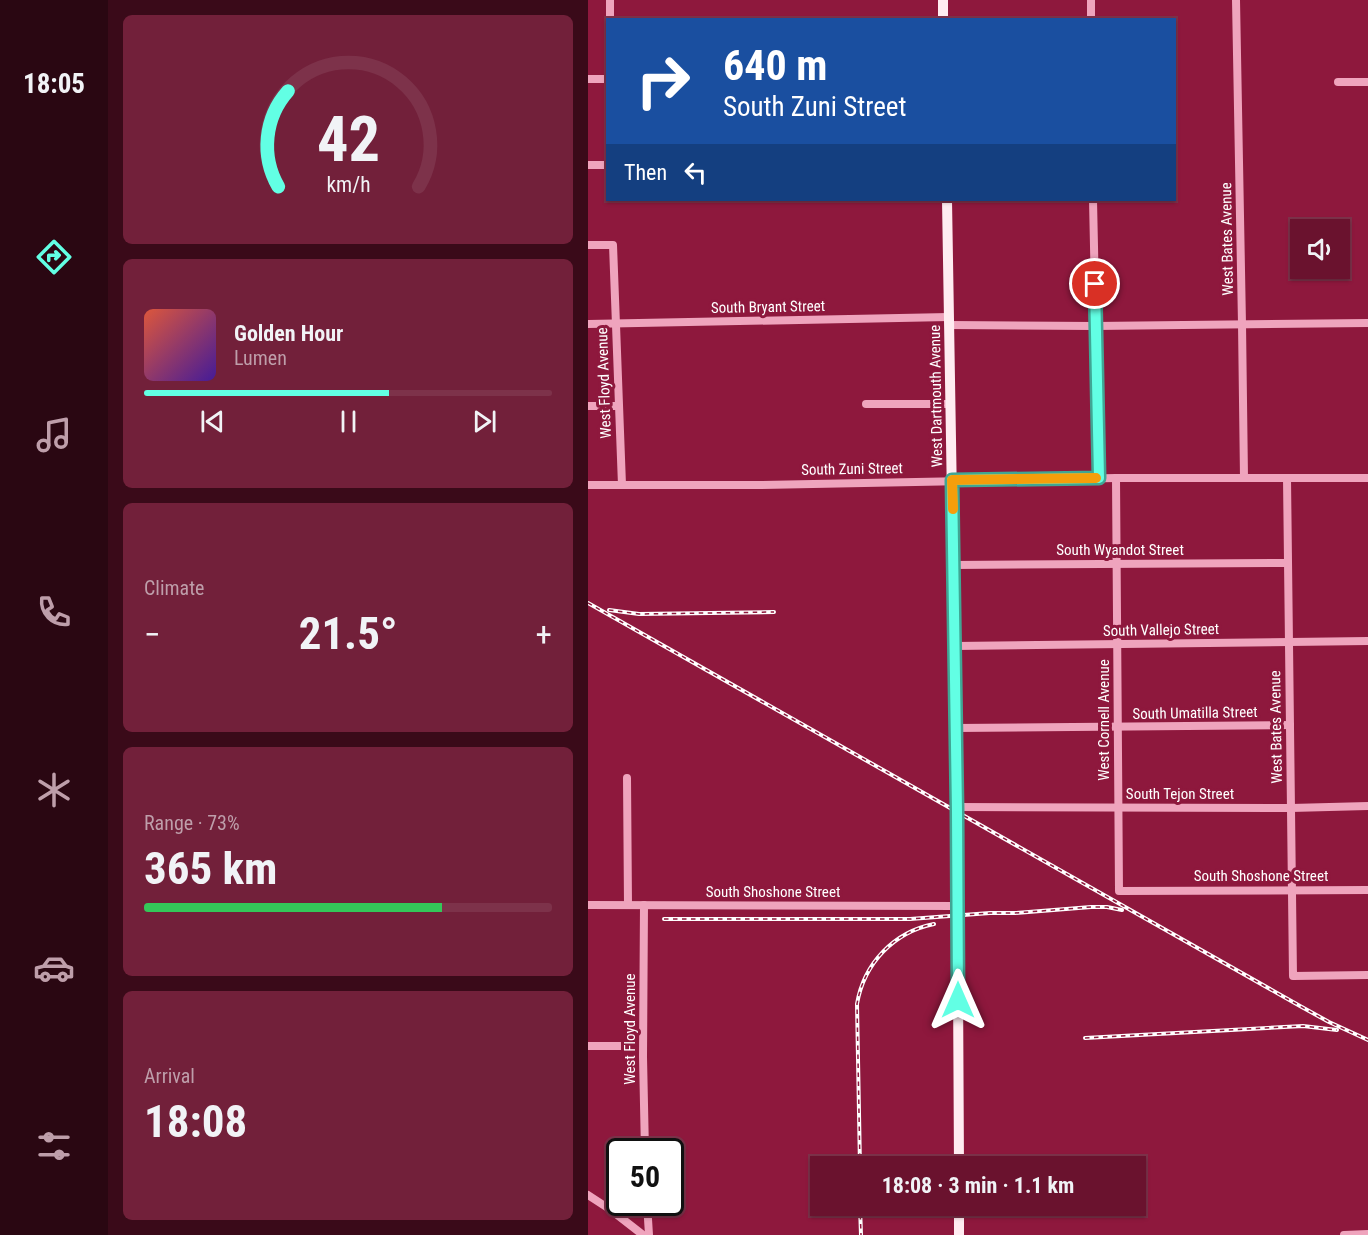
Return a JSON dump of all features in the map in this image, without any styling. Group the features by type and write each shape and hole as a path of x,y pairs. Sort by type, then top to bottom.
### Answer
{"main road":[{"path":"943,0 943,18"},
{"name":"West Dartmouth Avenue","path":"947,201 955,646 959,1156"},
{"path":"959,1216 959,1235"}],"street":[{"path":"610,0 610,18"},
{"path":"1090,0 1091,18"},
{"name":"West Bates Avenue","path":"1236,0 1244,478"},
{"path":"588,79 606,79"},
{"path":"1338,82 1368,82"},
{"path":"588,165 606,165"},
{"path":"1093,201 1099,478"},
{"name":"West Floyd Avenue","path":"588,245 613,245 622,485"},
{"name":"South Bryant Street","path":"588,324 949,321 1095,326 1368,323"},
{"path":"866,404 951,404"},
{"path":"588,406 618,406"},
{"name":"South Zuni Street","path":"588,486 1099,478 1368,478"},
{"name":"West Cornell Avenue","path":"1116,478 1119,891"},
{"name":"West Bates Avenue","path":"1287,478 1293,976 1368,975"},
{"name":"South Wyandot Street","path":"953,565 1288,563"},
{"name":"South Vallejo Street","path":"955,646 1368,641"},
{"name":"South Umatilla Street","path":"956,728 1290,725"},
{"path":"627,778 628,905"},
{"name":"South Tejon Street","path":"957,807 1291,808 1368,806"},
{"name":"South Shoshone Street","path":"1119,891 1368,890"},
{"name":"South Shoshone Street","path":"588,905 957,906"},
{"name":"West Floyd Avenue","path":"644,905 645,1138"},
{"path":"588,1046 625,1046"},
{"path":"588,1195 642,1235"},
{"path":"648,1216 649,1235"},
{"path":"1344,1235 1368,1233"}],"railway":[{"path":"588,603 1300,1006 1368,1040"},
{"path":"609,610 639,614 774,612"},
{"path":"664,919 910,919 1091,907 1122,910"},
{"path":"860,1156 857,1004 861,989 874,963 894,942 919,928 934,924"},
{"path":"1085,1038 1303,1026 1337,1030"},
{"path":"860,1216 861,1235"}],"slow traffic":[{"path":"953,509 952,480 1096,478"}],"route":[{"path":"958,1000 952,480 1099,478 1095,284"}]}
